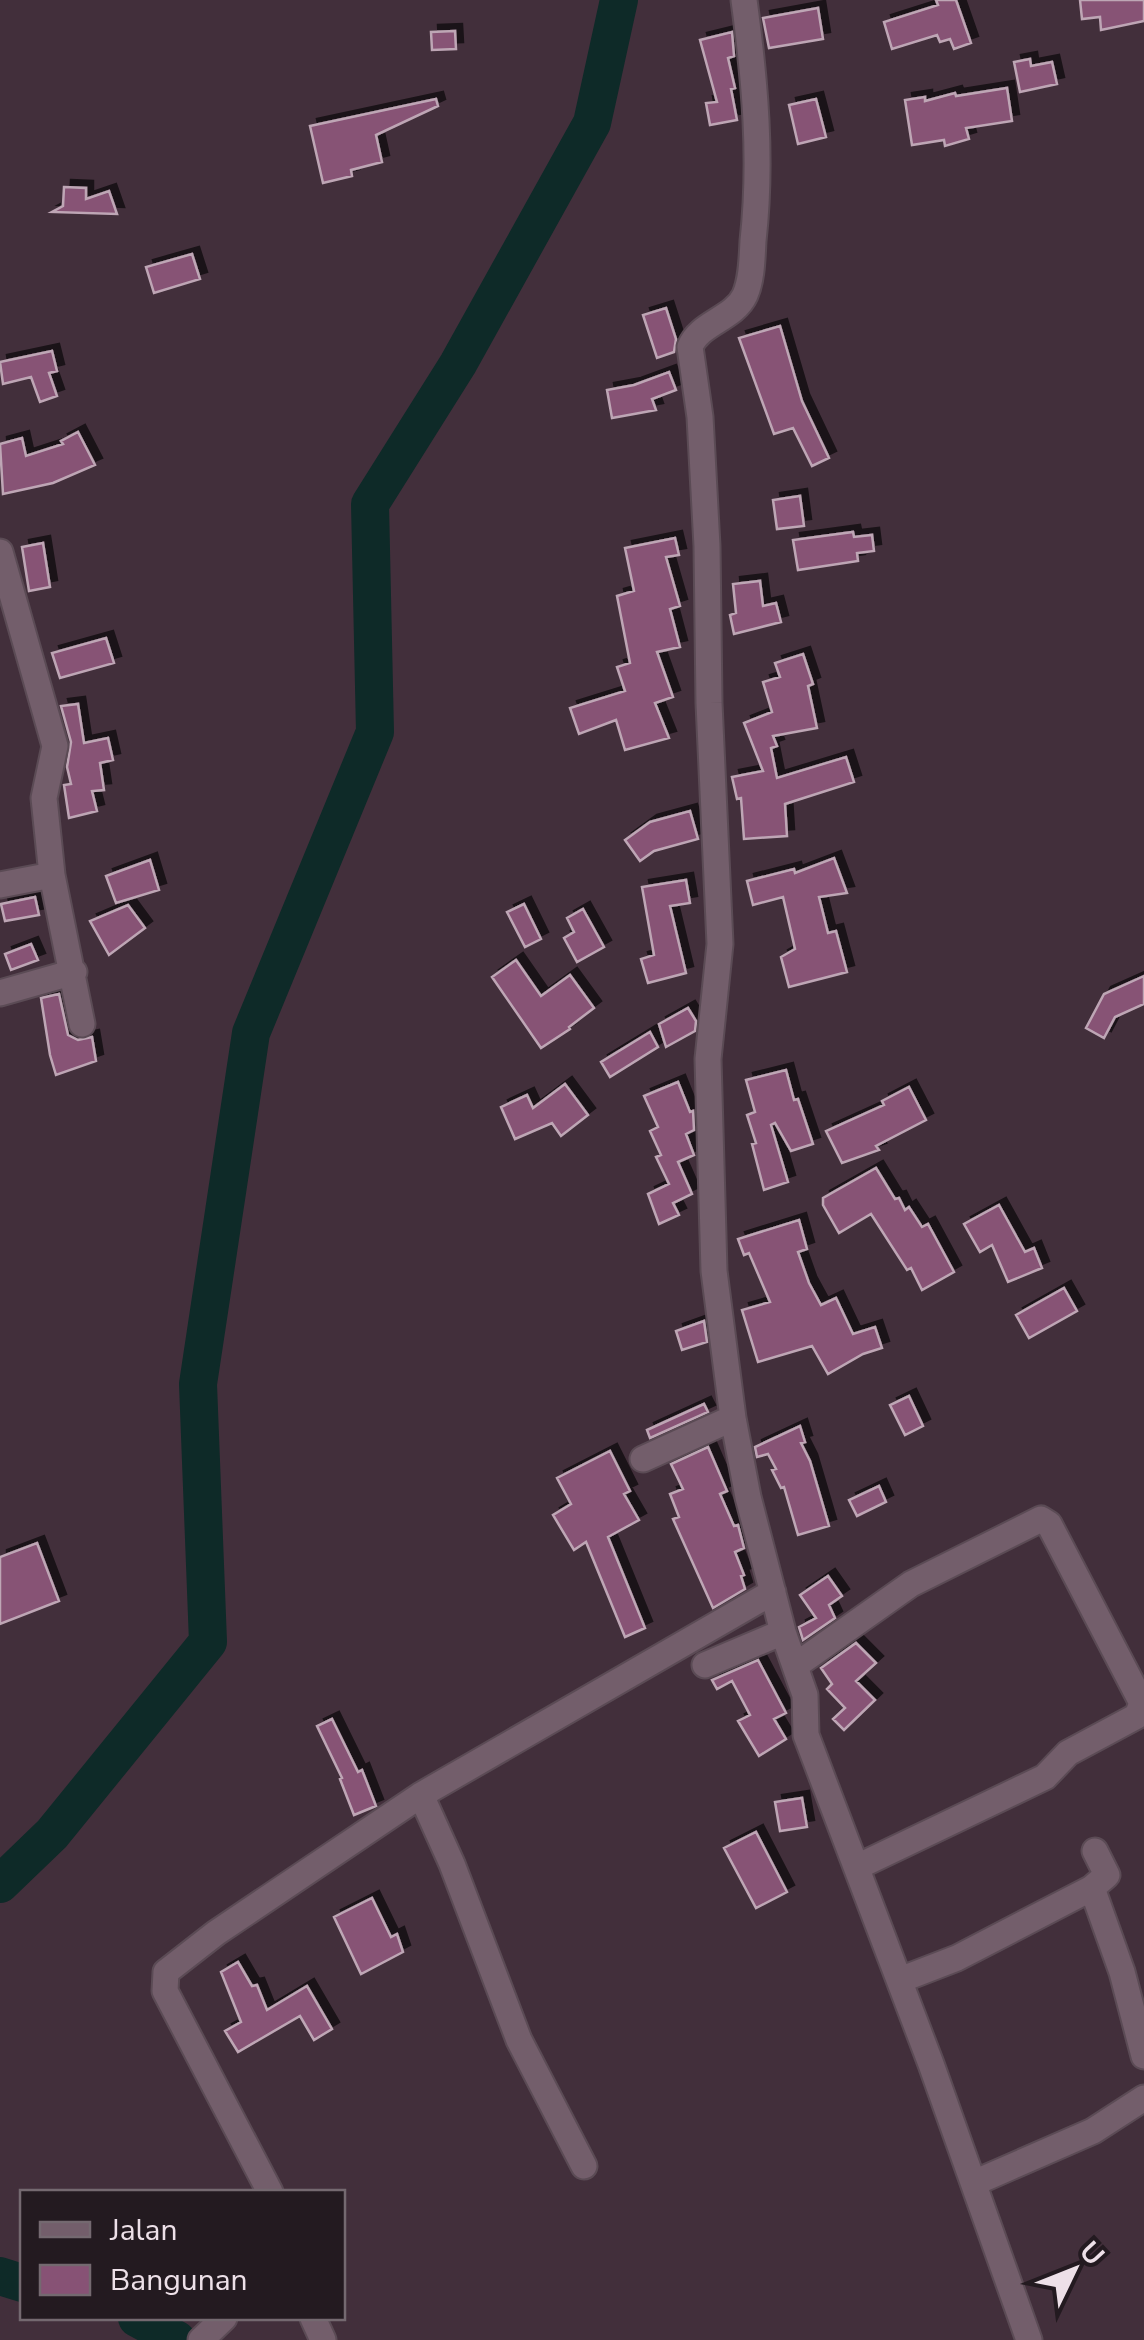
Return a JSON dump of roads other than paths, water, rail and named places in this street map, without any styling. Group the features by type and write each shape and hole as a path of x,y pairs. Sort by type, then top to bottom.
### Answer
{"street":[{"path":"753,1 758,166 750,271 744,298 699,332 690,347 700,417 707,546 709,703 720,944 708,1059 714,1271 733,1418 748,1497 783,1632 805,1695 806,1736 900,1980 1029,2340"},
{"path":"0,552 55,746 44,798 52,875 82,1024"},
{"path":"0,885 52,875"},
{"path":"0,993 74,972"},
{"path":"643,1459 733,1418"},
{"path":"795,1666 911,1584 1041,1519 1049,1524 1142,1702 1137,1716 1068,1753 1045,1777 857,1866"},
{"path":"269,2190 164,1992 164,1979 172,1966 216,1932 422,1796 773,1592"},
{"path":"706,1665 783,1632"},
{"path":"422,1796 519,2040 584,2166"},
{"path":"900,1980 958,1958 1092,1888 1107,1875 1096,1852"},
{"path":"1092,1888 1122,1972 1144,2056"},
{"path":"974,2183 1093,2131 1144,2098"},
{"path":"201,2340 222,2320"}],"waterway":[{"path":"0,1884 52,1834 208,1642 198,1384 251,1033 375,732 370,504 458,364 592,123 619,0"},
{"path":"0,2276 20,2282"},
{"path":"141,2320 177,2340"}]}
